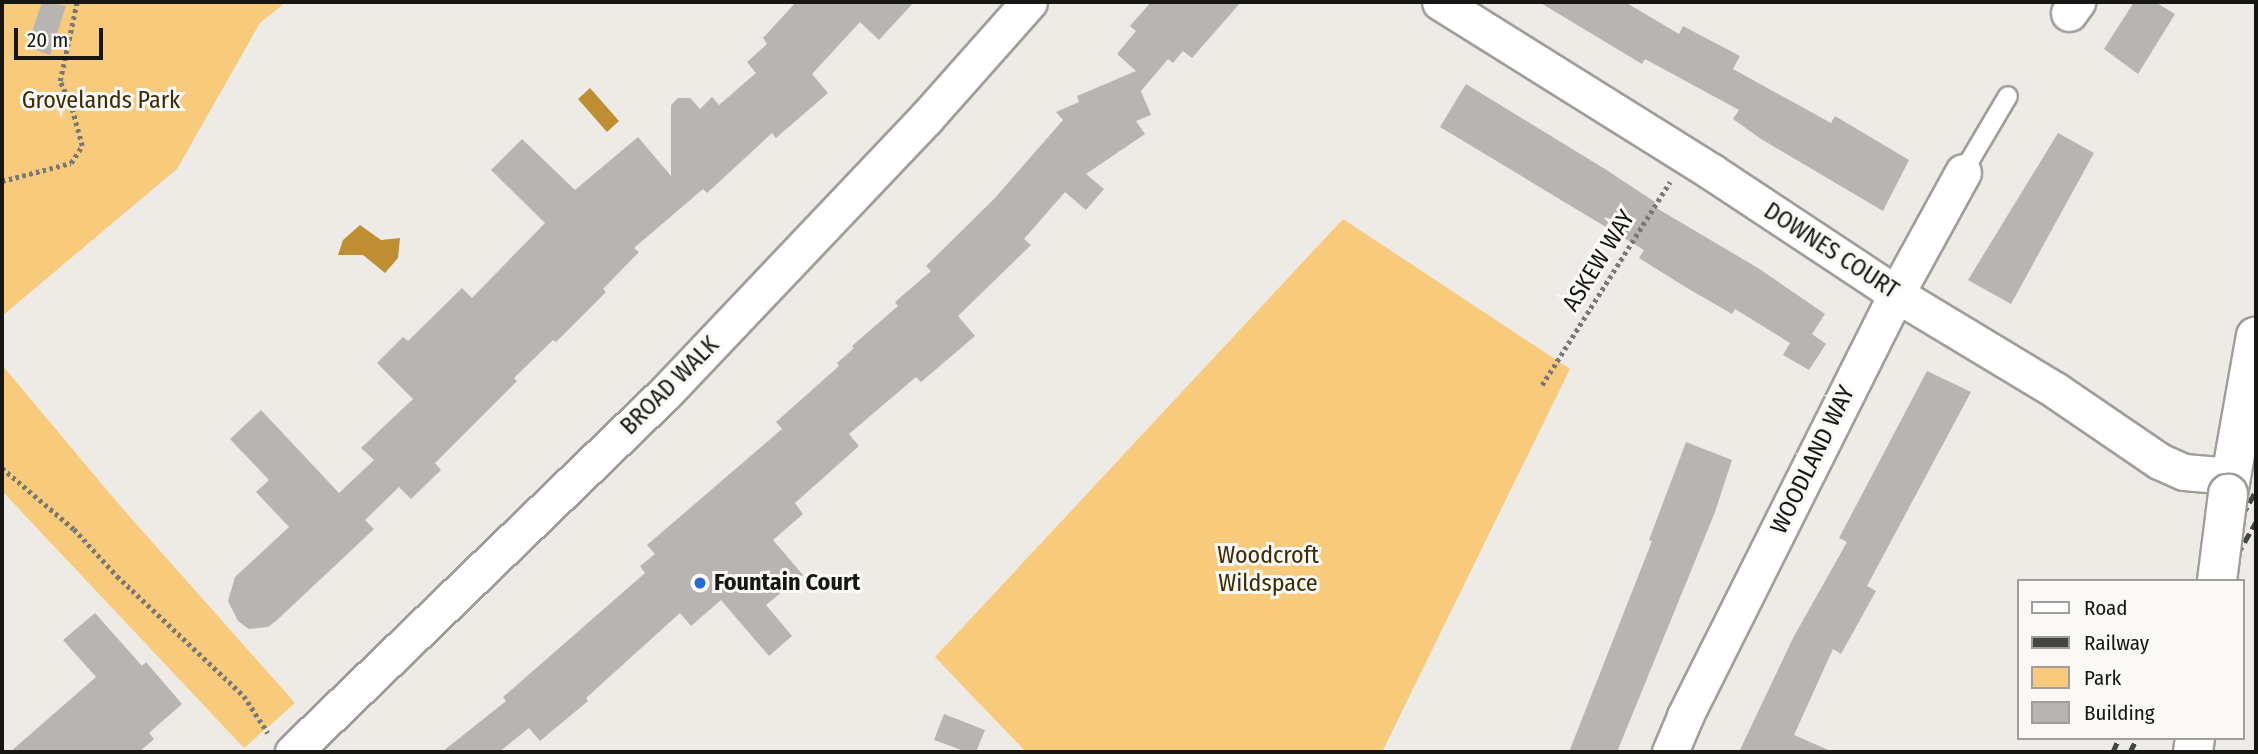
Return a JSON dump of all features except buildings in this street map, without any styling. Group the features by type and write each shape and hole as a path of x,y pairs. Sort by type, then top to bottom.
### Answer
{"street":[{"name":"BROAD WALK","path":"283,747 666,392 926,118 1029,2"},
{"name":"DOWNES COURT","path":"1440,2 1686,156 1896,294 2055,390 2159,461 2184,472 2230,485"},
{"name":"WOODLAND WAY","path":"1670,752 1685,716 1896,294 1963,172"},
{"path":"2217,579 2230,485 2256,336"}],"lane":[{"path":"1963,172 2008,96"}],"path":[{"path":"2,181 71,163 82,146 71,105 60,81 65,47 77,2"},
{"name":"ASKEW WAY","path":"1542,385 1686,156"},
{"path":"2,468 74,529 117,576 244,696 283,747"}],"green space":[{"name":"Grovelands Park","path":"2,2 286,2 260,23 177,169 2,316"},
{"name":"Woodcroft Wildspace","path":"1343,219 1570,369 1382,752 1026,752 935,657"},
{"path":"2,365 122,508 295,703 244,748 2,491"}],"shaded area":[{"path":"590,88 619,121 607,132 578,99"},
{"path":"360,225 381,240 400,238 398,258 385,273 363,255 338,255 343,240"}],"railway":[{"path":"2206,579 2256,491"},
{"path":"2223,579 2256,522"},
{"path":"2113,752 2118,740"},
{"path":"2130,752 2136,740"}],"place":[{"name":"Fountain Court","path":"700,583"}]}
